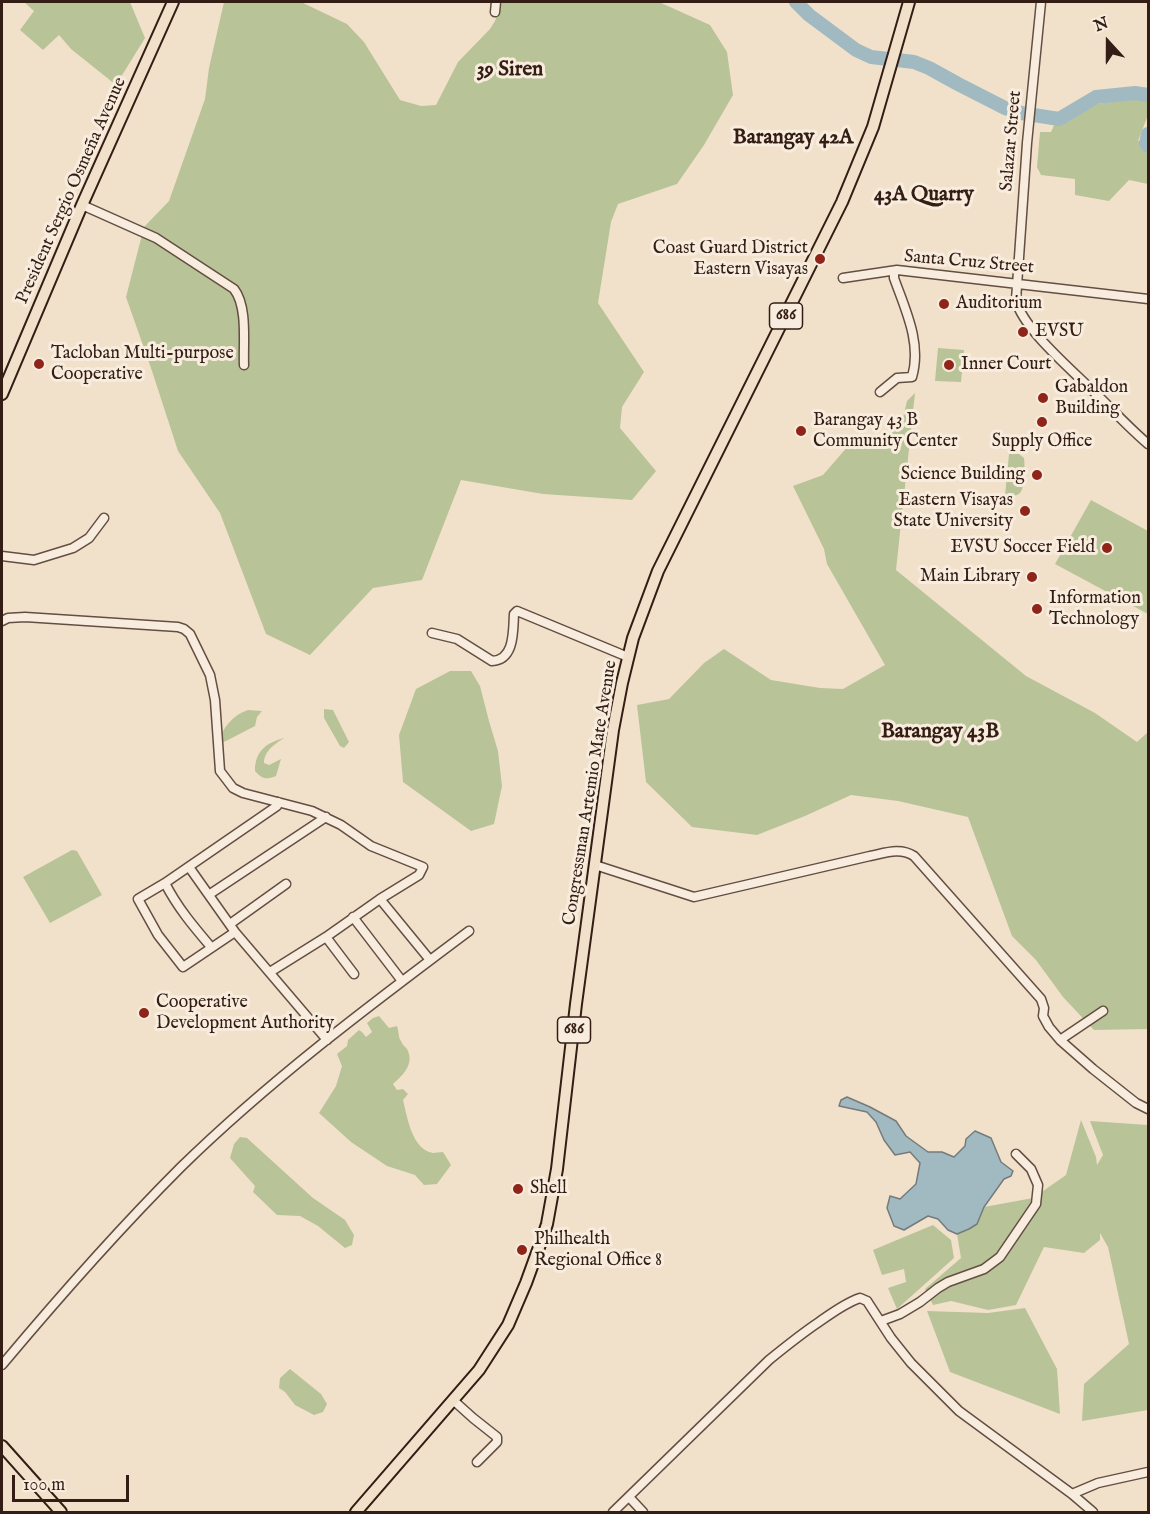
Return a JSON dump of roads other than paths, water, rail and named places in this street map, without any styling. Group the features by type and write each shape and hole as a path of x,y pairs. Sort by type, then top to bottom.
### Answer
{"main road":[{"name":"President Sergio Osmeña Avenue","path":"2,394 82,205 173,2"},
{"name":"Congressman Artemio Mate Avenue","path":"356,1512 479,1370 508,1325 526,1282 547,1224 557,1169 576,1004 616,710 640,616 658,571 842,202 873,127 909,2"},
{"path":"2,1446 61,1512"}],"street":[{"path":"495,12 496,2"},
{"name":"Salazar Street","path":"1041,2 1028,125 1016,300 1018,308 1031,328 1149,444"},
{"path":"82,205 156,238 234,290 242,304 244,365"},
{"path":"843,278 897,270"},
{"name":"Santa Cruz Street","path":"880,392 897,378 912,377 916,353 914,338 894,278 897,270 1149,299"},
{"path":"2,556 34,560 73,548 89,538 104,518"},
{"path":"432,633 458,639 492,661 497,661 511,647 514,614 517,611 628,657"},
{"path":"2,621 8,618 25,617 184,629 190,633 210,675 215,700 219,762 222,775 233,788 326,817 371,846 423,867 418,875 270,972"},
{"path":"278,802 278,806 165,883 138,898 158,934 183,967 212,947 286,884"},
{"path":"210,894 326,817"},
{"path":"595,865 694,897 870,856 906,851 914,856 1041,999 1044,1008 1043,1016 1060,1040 1136,1103 1149,1109"},
{"path":"189,867 233,928 327,1040"},
{"path":"165,883 186,917 212,947"},
{"path":"380,898 430,960"},
{"path":"353,917 402,981"},
{"path":"2,1365 108,1243 183,1166 235,1118 327,1040 469,931"},
{"path":"326,937 354,974"},
{"path":"1060,1040 1103,1011"},
{"path":"881,1321 900,1314 943,1285 984,1269 1000,1257 1036,1204 1038,1185 1031,1168 1016,1154"},
{"path":"613,1512 769,1360 835,1311 852,1300 860,1298 867,1301 910,1363 959,1410 1093,1512"},
{"path":"453,1400 497,1437 497,1442 477,1462"},
{"path":"1072,1494 1098,1484 1149,1472"},
{"path":"629,1497 643,1512"}],"water":[{"path":"847,1097 896,1121 906,1136 928,1152 942,1152 954,1157 965,1146 966,1139 975,1131 991,1138 1001,1162 1013,1171 1011,1176 1004,1179 984,1207 977,1224 969,1229 957,1234 948,1230 938,1219 928,1216 904,1230 894,1226 887,1208 890,1196 900,1199 916,1184 920,1163 910,1152 895,1155 884,1140 876,1122 867,1112 839,1106 841,1100"}],"waterway":[{"path":"796,2 809,15 856,50 871,57 914,62 1005,108 1021,113 1059,119 1096,97 1135,93 1148,95"},
{"path":"1148,134 1146,143 1148,146"}],"place":[{"name":"Coast Guard District Eastern Visayas","path":"820,259"},
{"name":"Auditorium","path":"944,304"},
{"name":"EVSU","path":"1023,332"},
{"name":"Tacloban Multi-purpose Cooperative","path":"39,364"},
{"name":"Inner Court","path":"949,365"},
{"name":"Gabaldon Building","path":"1043,398"},
{"name":"Supply Office","path":"1042,422"},
{"name":"Barangay 43 B Community Center","path":"801,431"},
{"name":"Science Building","path":"1037,475"},
{"name":"Eastern Visayas State University","path":"1025,511"},
{"name":"EVSU Soccer Field","path":"1107,548"},
{"name":"Main Library","path":"1032,577"},
{"name":"Information Technology","path":"1037,609"},
{"name":"Cooperative Development Authority","path":"144,1013"},
{"name":"Shell","path":"518,1189"},
{"name":"Philhealth Regional Office 8","path":"522,1250"}],"district":[{"name":"39 Siren","path":"510,71"},
{"name":"Barangay 42A","path":"793,139"},
{"name":"43A Quarry","path":"924,196"},
{"name":"Barangay 43B","path":"940,733"}]}
